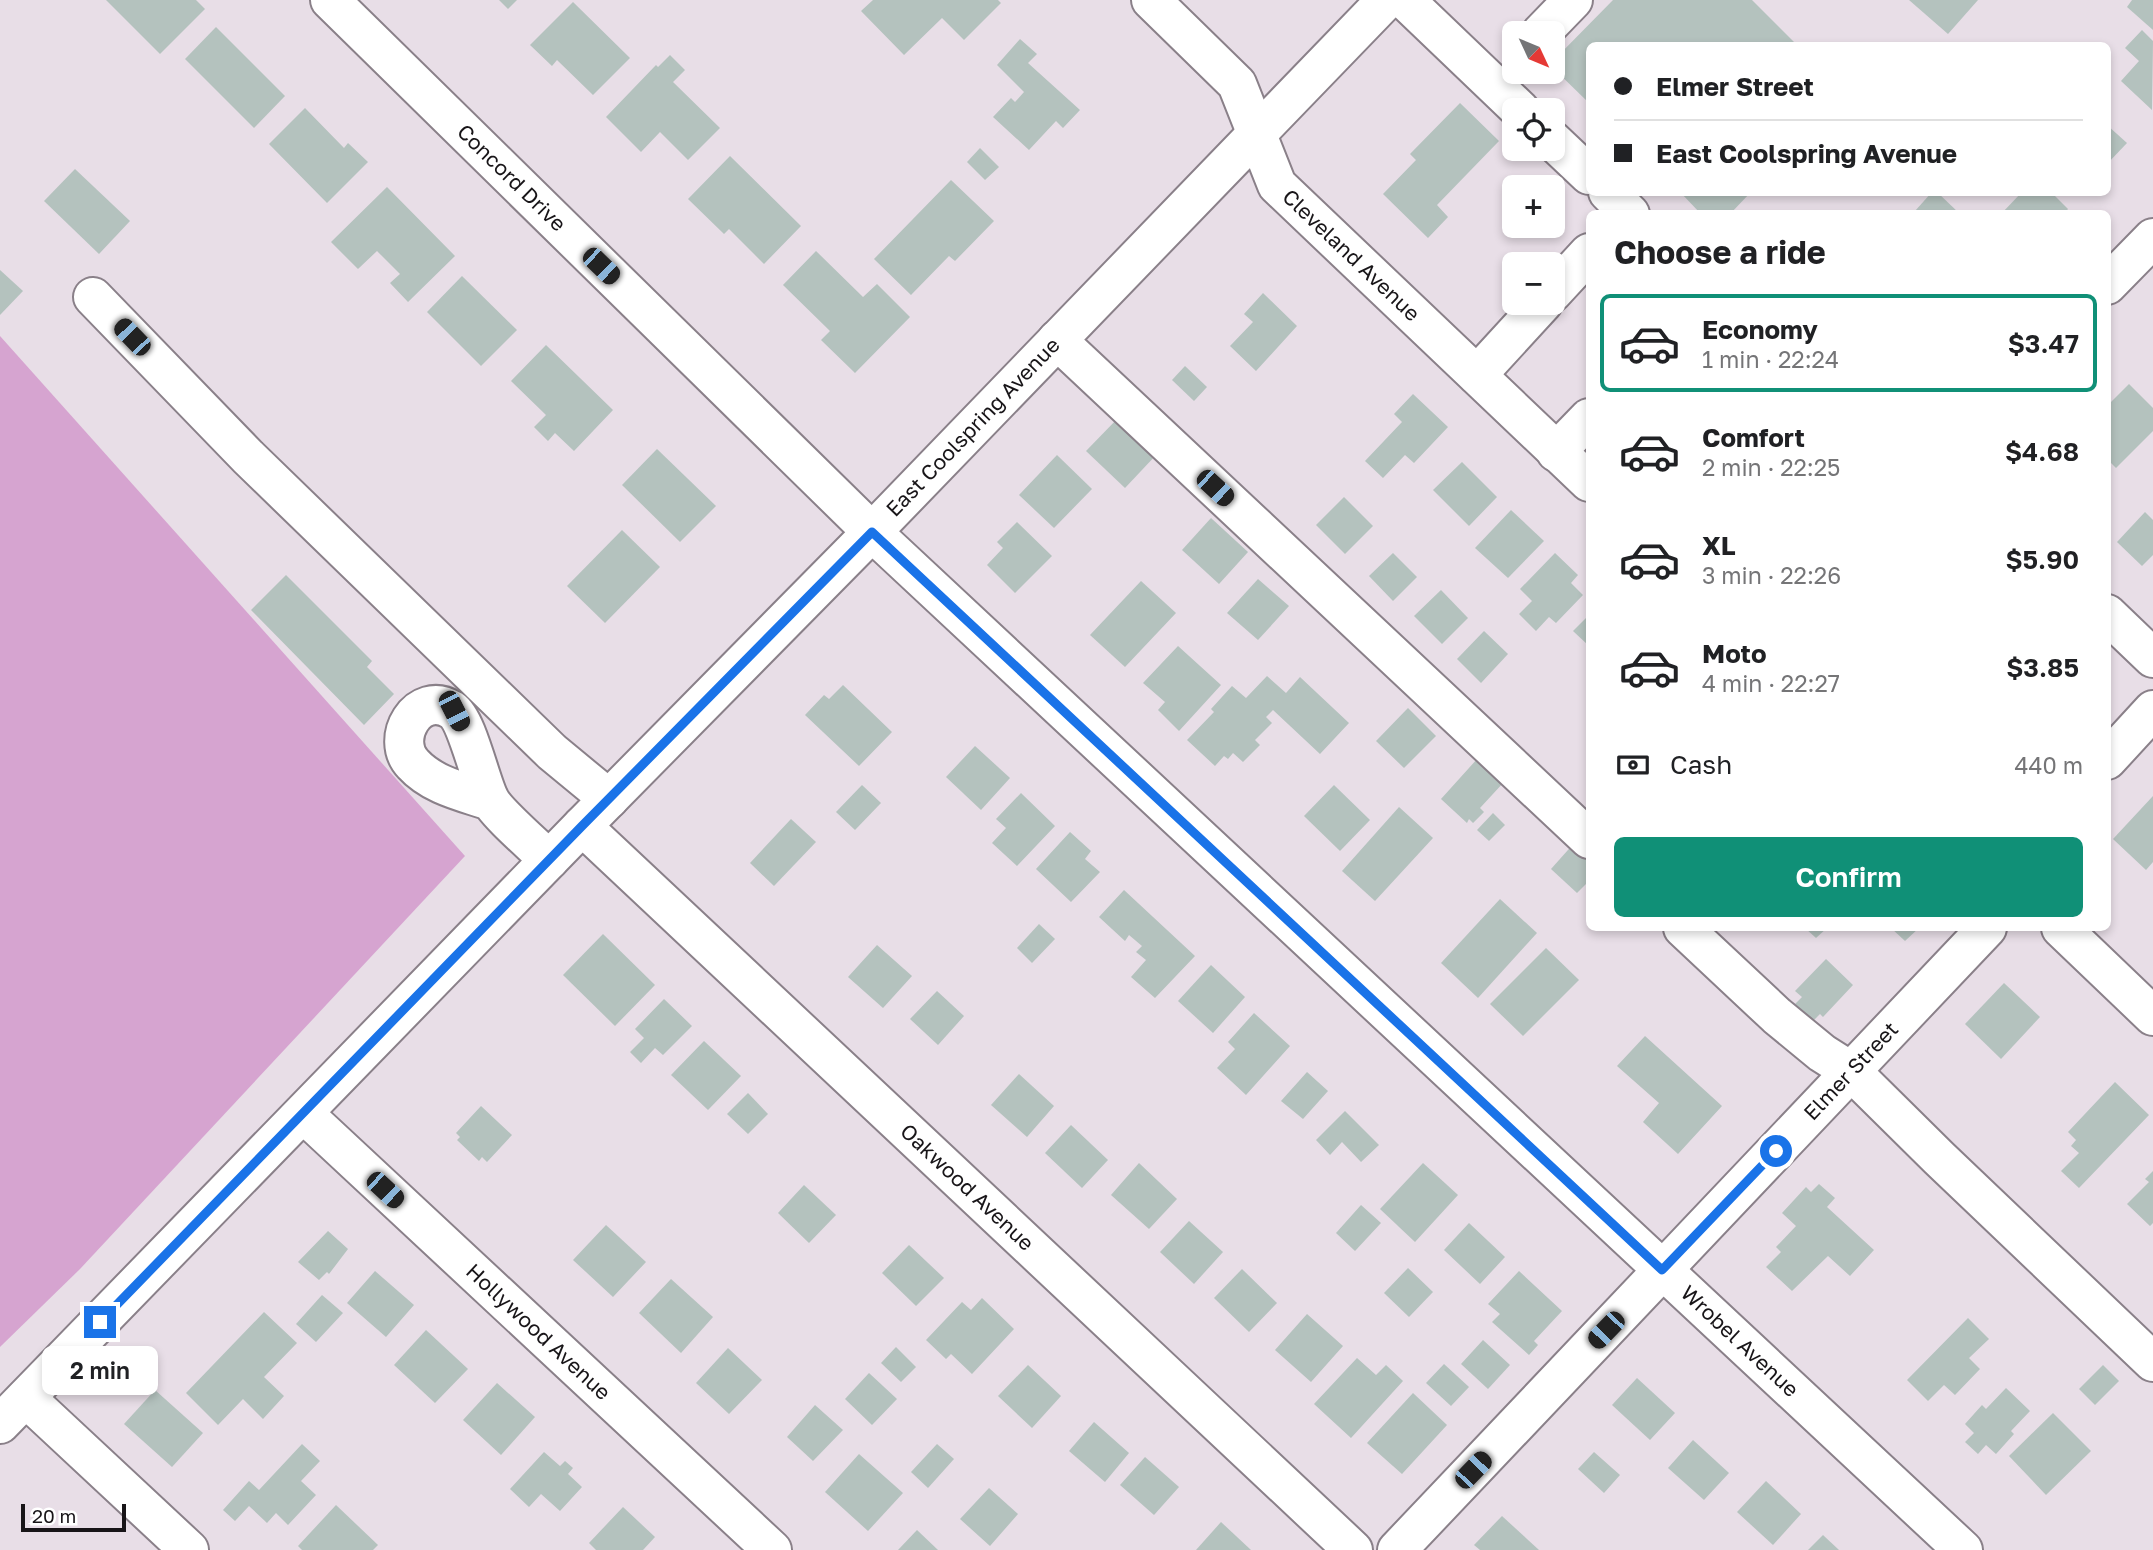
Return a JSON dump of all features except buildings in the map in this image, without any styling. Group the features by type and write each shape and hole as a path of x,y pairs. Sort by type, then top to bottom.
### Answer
{"street":[{"name":"Concord Drive","path":"330,0 872,532"},
{"name":"Cleveland Avenue","path":"1151,0 1237,84 1277,185 1586,479"},
{"name":"East Coolspring Avenue","path":"13,1411 872,532 1386,0"},
{"path":"1405,0 1502,71"},
{"path":"1553,21 1573,0"},
{"path":"1565,152 1586,172"},
{"path":"2111,281 2153,238"},
{"path":"1565,279 1586,256"},
{"path":"93,297 248,457 552,752 609,799"},
{"path":"1477,375 1532,315"},
{"path":"1057,340 1586,836"},
{"path":"1556,452 1586,421"},
{"name":"Wrobel Avenue","path":"872,532 1963,1550"},
{"path":"2111,618 2153,658"},
{"path":"2111,756 2153,710"},
{"path":"490,801 549,860"},
{"name":"Oakwood Avenue","path":"582,826 1353,1550"},
{"path":"1686,931 1777,1016 1822,1053 1852,1072 2153,1362"},
{"name":"Elmer Street","path":"1397,1550 1984,931"},
{"path":"2064,931 2153,1016"},
{"name":"Hollywood Avenue","path":"303,1114 772,1550"},
{"path":"13,1411 189,1550"}],"shaded area":[{"path":"0,336 465,856 80,1269 0,1347"}],"route":[{"path":"100,1322 872,532 1662,1270 1776,1151"}]}
